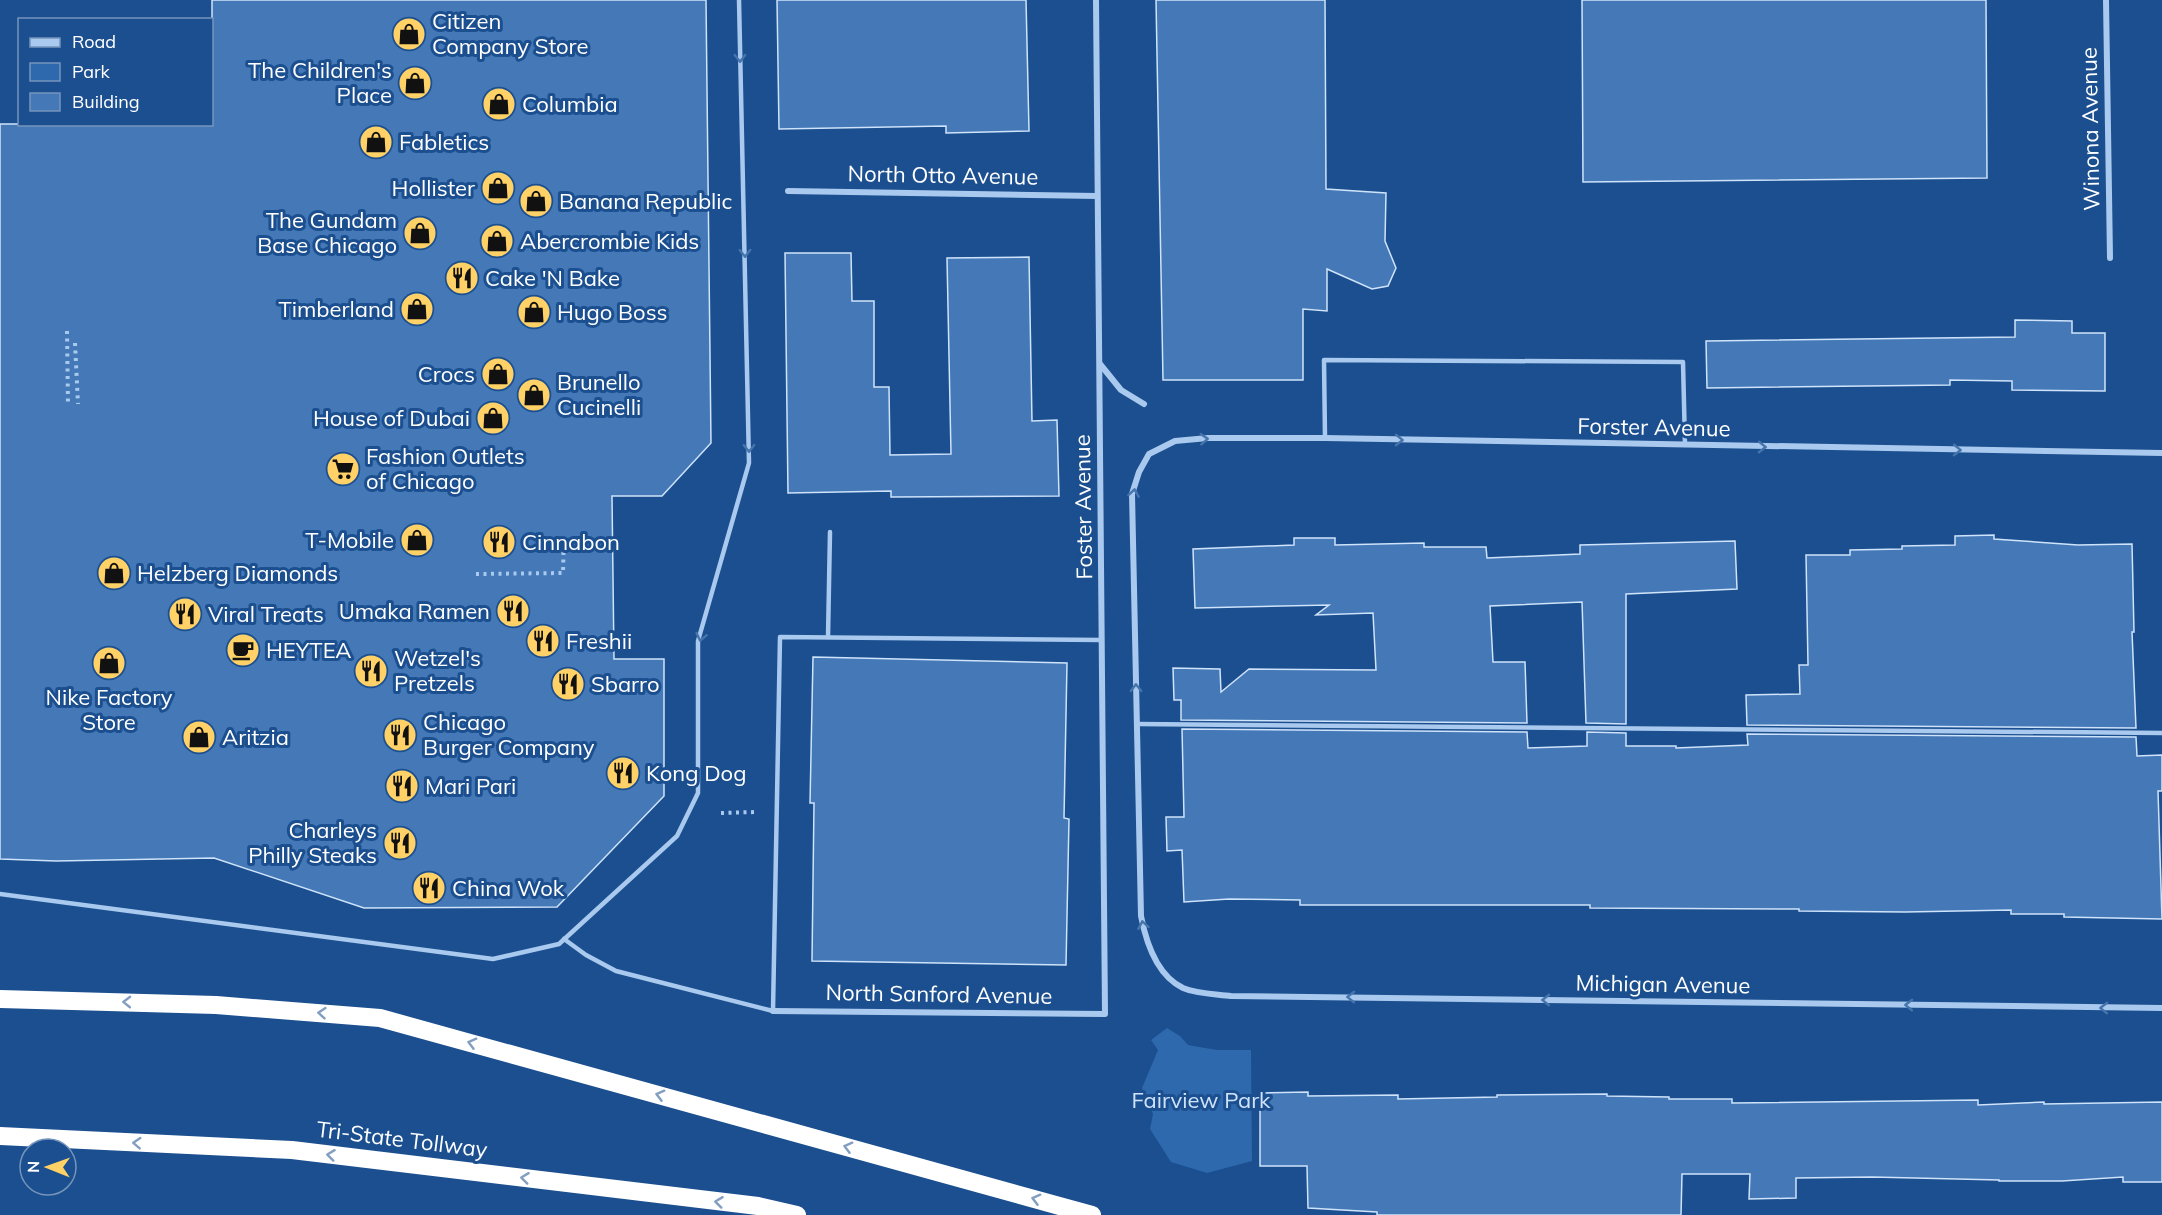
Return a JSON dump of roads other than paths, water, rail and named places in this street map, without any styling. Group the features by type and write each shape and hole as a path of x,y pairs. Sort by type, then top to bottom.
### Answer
{"highway":[{"path":"0,999 216,1005 380,1018 1092,1215"},
{"name":"Tri-State Tollway","path":"0,1136 292,1150 758,1206 797,1215"}],"street":[{"name":"Foster Avenue","path":"1096,0 1105,1014"},
{"name":"Winona Avenue","path":"2106,0 2110,258"},
{"name":"North Otto Avenue","path":"788,191 1097,196"},
{"path":"1099,364 1121,390 1144,404"},
{"name":"Forster Avenue","path":"1137,724 1132,494 1139,472 1149,454 1175,441 1208,438 1325,438 2162,453"},
{"name":"Michigan Avenue","path":"1137,724 1141,916 1146,939 1155,960 1183,987 1231,996 2162,1008"},
{"name":"North Sanford Avenue","path":"773,1011 1105,1014"}],"lane":[{"path":"0,894 493,959 558,944 677,836 698,793 698,641 750,463 739,0"},
{"path":"1325,438 1324,360 1683,362 1685,446"},
{"path":"828,637 830,532"},
{"path":"564,939 586,955 616,971 773,1011 780,637 1102,640"},
{"path":"1137,724 2162,733"}],"place":[{"name":"Citizen Company Store","path":"409,34"},
{"name":"The Children's Place","path":"415,83"},
{"name":"Columbia","path":"499,104"},
{"name":"Fabletics","path":"376,142"},
{"name":"Hollister","path":"498,188"},
{"name":"Banana Republic","path":"536,201"},
{"name":"The Gundam Base Chicago","path":"420,233"},
{"name":"Abercrombie Kids","path":"497,241"},
{"name":"Cake 'N Bake","path":"462,278"},
{"name":"Timberland","path":"417,309"},
{"name":"Hugo Boss","path":"534,312"},
{"name":"Crocs","path":"498,374"},
{"name":"Brunello Cucinelli","path":"534,395"},
{"name":"House of Dubai","path":"493,418"},
{"name":"Fashion Outlets of Chicago","path":"343,469"},
{"name":"T-Mobile","path":"417,540"},
{"name":"Cinnabon","path":"499,542"},
{"name":"Helzberg Diamonds","path":"114,573"},
{"name":"Umaka Ramen","path":"513,611"},
{"name":"Viral Treats","path":"185,614"},
{"name":"Freshii","path":"543,641"},
{"name":"HEYTEA","path":"243,650"},
{"name":"Nike Factory Store","path":"109,663"},
{"name":"Wetzel's Pretzels","path":"371,671"},
{"name":"Sbarro","path":"568,684"},
{"name":"Chicago Burger Company","path":"400,735"},
{"name":"Aritzia","path":"199,737"},
{"name":"Kong Dog","path":"623,773"},
{"name":"Mari Pari","path":"402,786"},
{"name":"Charleys Philly Steaks","path":"400,843"},
{"name":"China Wok","path":"429,888"}],"park label":[{"name":"Fairview Park","path":"1201,1100"}]}
